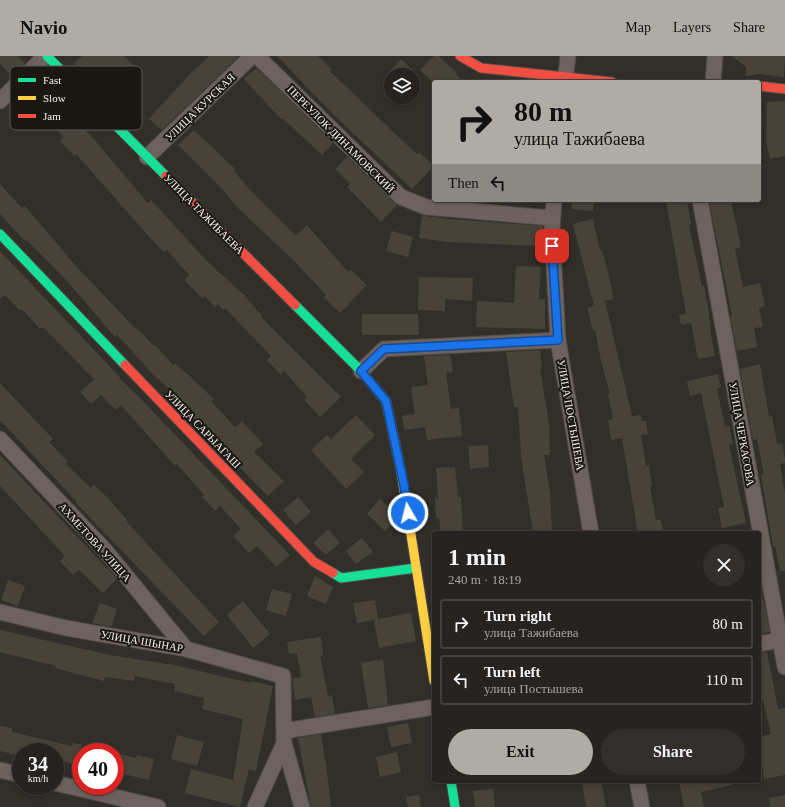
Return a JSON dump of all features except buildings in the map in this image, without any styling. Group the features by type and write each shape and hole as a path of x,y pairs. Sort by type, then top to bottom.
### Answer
{"street":[{"path":"36,66 46,56"},
{"name":"УЛИЦА ТАЖИБАЕВА","path":"46,56 56,66"},
{"name":"УЛИЦА КУРСКАЯ","path":"148,157 252,56"},
{"name":"ПЕРЕУЛОК ДИНАМОВСКИЙ","path":"257,56 401,197 426,207 552,218"},
{"path":"460,56 481,68 581,80"},
{"path":"565,79 568,56"},
{"path":"713,80 715,56"},
{"path":"761,86 785,89"},
{"path":"0,100 10,90"},
{"name":"УЛИЦА ТАЖИБАЕВА","path":"121,130 361,371 386,401 404,485 432,668"},
{"name":"УЛИЦА ПОСТЫШЕВА","path":"554,202 552,218 558,340 591,531"},
{"name":"УЛИЦА ЧЕРКАСОВА","path":"700,202 782,639 785,667"},
{"name":"УЛИЦА САРЫАГАШ","path":"0,234 314,562 341,578 416,568"},
{"path":"361,371 384,349 558,340"},
{"name":"АХМЕТОВА УЛИЦА","path":"0,439 104,549 186,649"},
{"name":"УЛИЦА ШЫНАР","path":"0,612 66,628 186,649 284,676 284,737"},
{"path":"761,644 782,639"},
{"path":"284,737 432,707"},
{"path":"255,807 284,737"},
{"path":"284,737 302,807"},
{"path":"0,770 12,773"},
{"path":"451,783 455,807"},
{"path":"637,783 642,807"},
{"path":"64,785 158,807"}],"traffic: fast":[{"path":"47,56 57,66"},
{"path":"120,130 166,176"},
{"path":"0,234 125,365"},
{"path":"295,305 361,371 386,401 401,471"},
{"path":"333,573 341,578 416,568"},
{"path":"451,783 455,807"}],"traffic: slow":[{"path":"401,471 432,668"}],"traffic: jam":[{"path":"460,56 481,68 593,80"},
{"path":"761,86 785,89"},
{"path":"166,176 295,305"},
{"path":"125,365 314,562 333,573"}],"route":[{"path":"408,513 404,485 386,401 361,371 384,349 558,340 552,246"}]}
